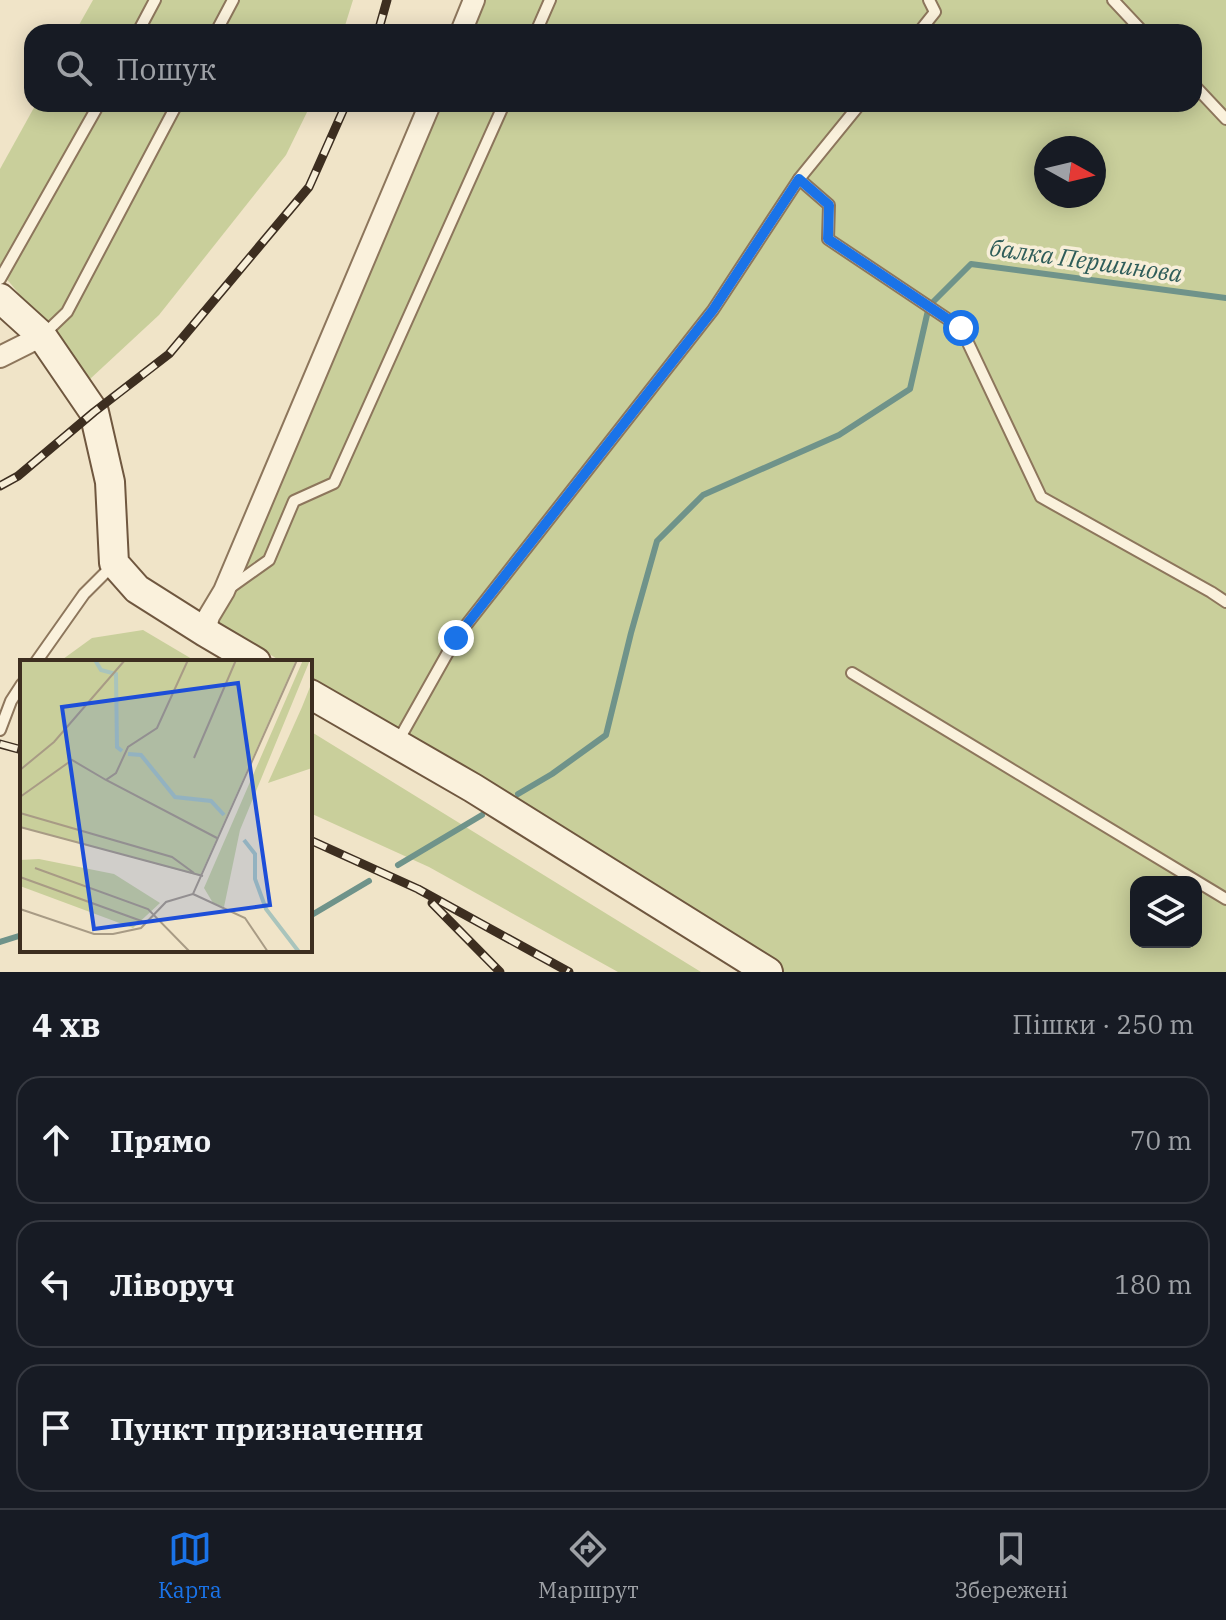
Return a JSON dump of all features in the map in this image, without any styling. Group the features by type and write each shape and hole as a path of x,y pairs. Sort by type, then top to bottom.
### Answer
{"main road":[{"path":"0,298 42,336 94,412 110,482 114,563 137,589 253,660"},
{"path":"312,695 510,811 768,972"}],"street":[{"path":"464,24 474,0"},
{"path":"205,632 209,616 224,591 427,112"},
{"path":"0,357 42,336"}],"lane":[{"path":"142,24 155,0"},
{"path":"220,24 233,0"},
{"path":"540,24 550,0"},
{"path":"925,24 935,12 929,0"},
{"path":"1113,0 1136,24"},
{"path":"1202,94 1226,119"},
{"path":"0,279 94,112"},
{"path":"42,336 67,312 173,112"},
{"path":"224,591 269,560 294,501 334,483 500,112"},
{"path":"399,745 402,734 456,638 713,310 799,179 853,112"},
{"path":"799,179 829,205 828,239 961,328 1041,497 1226,602"},
{"path":"37,660 84,594 114,563"},
{"path":"852,673 1226,899"},
{"path":"0,730 20,687"}],"green space":[{"path":"93,0 353,0 346,24 80,24"},
{"path":"474,0 1226,0 1226,972 782,972 312,680 312,660 279,660 209,616 427,112 1202,112 1202,24 464,24"},
{"path":"32,112 307,112 286,155 159,315 90,379 0,271 0,169"},
{"path":"143,630 194,660 62,660 92,638"},
{"path":"312,732 701,972 618,972 429,867 312,814"}],"waterway":[{"name":"балка Першинова","path":"518,794 606,735 657,541 703,495 839,435 910,389 929,306 971,264 1226,298"},
{"name":"балка Першинова","path":"398,865 482,815"},
{"name":"балка Першинова","path":"312,915 369,881"},
{"name":"балка Першинова","path":"0,942 20,936"}],"railway":[{"path":"380,24 387,0"},
{"path":"0,486 18,476 169,354 309,187 342,112"},
{"path":"0,744 20,749"},
{"path":"312,841 418,889 569,972"},
{"path":"432,903 500,972"}],"route":[{"path":"456,638 713,310 799,179 829,205 828,239 961,328"}]}
